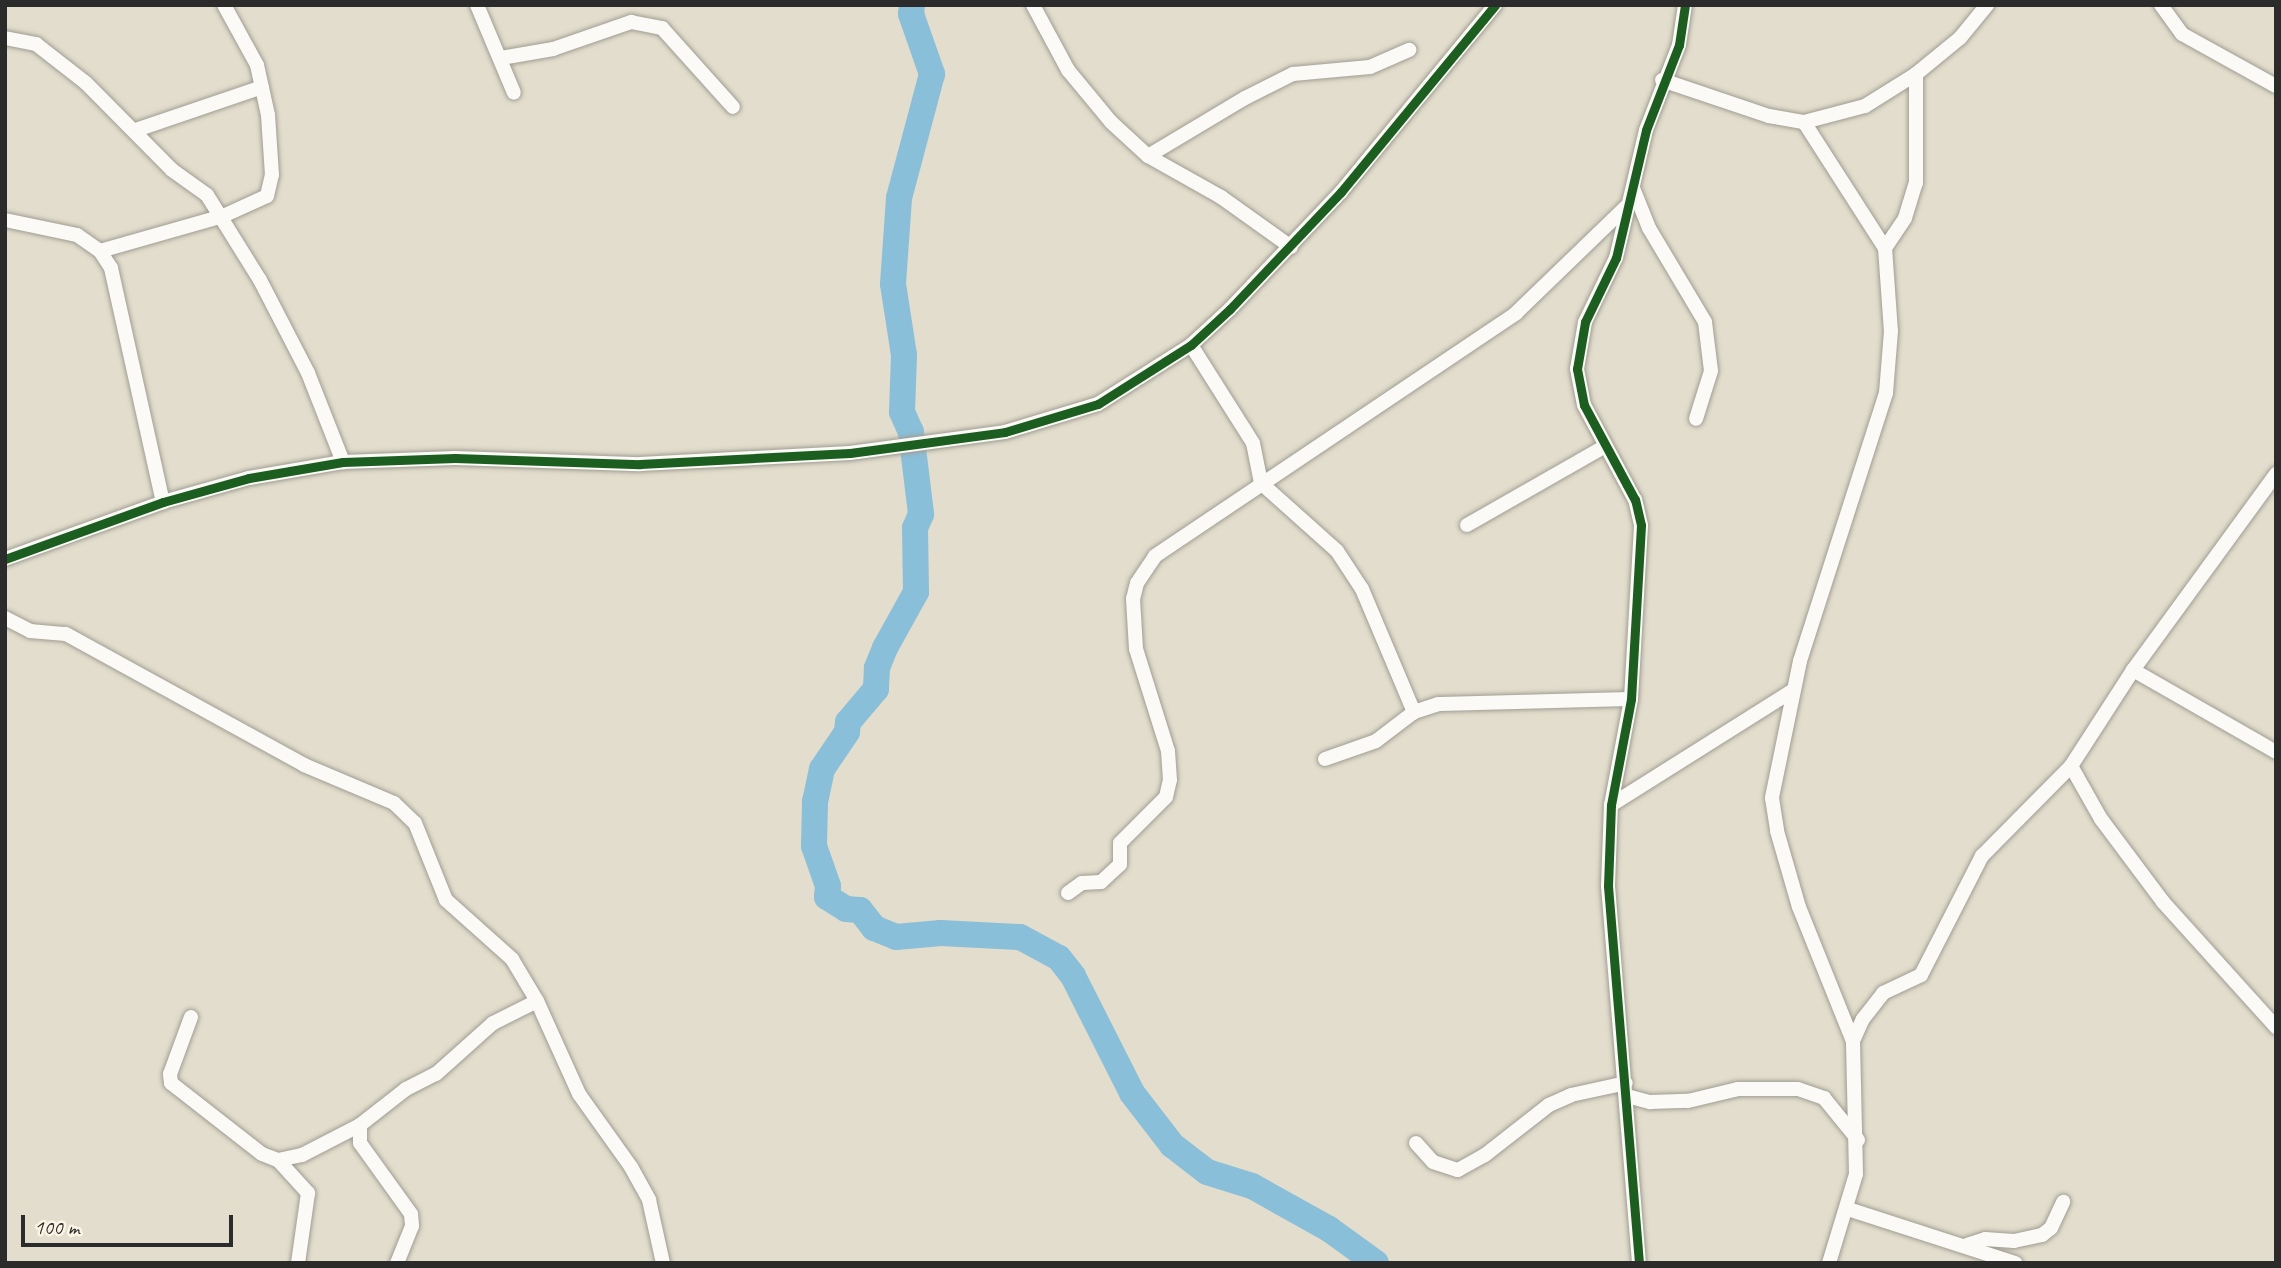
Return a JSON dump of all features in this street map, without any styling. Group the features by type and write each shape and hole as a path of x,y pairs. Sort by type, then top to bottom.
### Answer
{"street":[{"path":"100,251 223,216 257,203 270,188 268,115 257,65 224,5"},
{"path":"477,5 514,93"},
{"path":"1033,5 1068,69 1111,122 1148,156 1221,197 1291,247"},
{"path":"5,559 163,502 249,478 343,462 455,458 640,464 850,453 1005,432 1098,404 1191,345 1291,247 1495,5"},
{"path":"1639,1263 1627,1089 1608,886 1611,805 1630,699 1641,525 1635,500 1604,447 1584,405 1577,369 1586,322 1616,258 1662,80 1679,45 1685,5"},
{"path":"1662,80 1769,116 1804,122 1865,106 1916,74 1960,38 1987,5"},
{"path":"2161,5 2182,34 2276,86"},
{"path":"501,58 553,49 631,22 662,28 733,107"},
{"path":"5,38 36,44 136,131 172,170 207,195 223,216 308,373 343,462"},
{"path":"1148,156 1245,98 1293,74 1370,67 1409,50"},
{"path":"1885,248 1905,218 1916,183 1916,74"},
{"path":"136,131 262,87"},
{"path":"1804,122 1885,248 1891,331 1886,393 1834,544 1792,691 1778,751 1774,819 1799,907 1853,1041 1858,1140 1848,1209 1829,1263"},
{"path":"1633,186 1649,228 1705,322 1711,371 1696,419"},
{"path":"1068,893 1082,883 1101,882 1121,864 1120,843 1166,797 1170,780 1168,751 1136,649 1133,599 1137,583 1155,556 1516,313 1630,204"},
{"path":"5,220 78,235 100,251 111,268 125,320 163,502"},
{"path":"1191,345 1253,443 1261,483 1337,551 1377,618 1414,712"},
{"path":"1467,525 1604,447"},
{"path":"1853,1041 1863,1019 1883,993 1921,975 1931,962 1966,882 1993,841 2039,802 2071,766 2133,670 2276,474"},
{"path":"5,618 30,631 66,634 304,765 394,803 415,823 446,900 512,959 537,1001 568,1076 649,1200 663,1263"},
{"path":"2133,670 2276,752"},
{"path":"1611,805 1792,691"},
{"path":"1325,759 1376,741 1414,712 1467,701 1630,699"},
{"path":"2071,766 2101,819 2156,893 2276,1027"},
{"path":"278,1160 302,1155 360,1125 406,1089 436,1073 493,1023 537,1001"},
{"path":"191,1017 170,1074 172,1083 262,1154 278,1160 308,1193 298,1263"},
{"path":"1416,1143 1433,1162 1458,1170 1485,1155 1549,1105 1571,1095 1627,1089 1650,1102 1688,1101 1738,1089 1798,1089 1824,1098 1858,1140"},
{"path":"360,1125 360,1143 411,1214 412,1226 397,1263"},
{"path":"1967,1245 1985,1239 2014,1241 2042,1235 2051,1228 2063,1202"},
{"path":"1848,1209 1967,1245 2015,1263"}],"waterway":[{"path":"912,5 911,14 932,74 899,198 893,284 904,355 902,412 911,432 921,514 915,528 916,592 885,648 877,668 876,689 848,722 847,732 822,769 815,802 814,846 828,886 827,897 846,909 860,910 874,928 896,937 941,933 1020,937 1059,958 1073,976 1132,1093 1172,1145 1207,1172 1252,1186 1329,1229 1376,1263"}],"cycle path":[{"path":"5,559 163,502 249,478 343,462 455,458 640,464 850,453 1005,432 1098,404 1191,345 1230,309 1341,192 1495,5"},
{"path":"1639,1263 1608,886 1611,805 1631,699 1641,525 1635,500 1584,405 1577,369 1585,322 1616,258 1646,130 1679,45 1685,5"}]}
